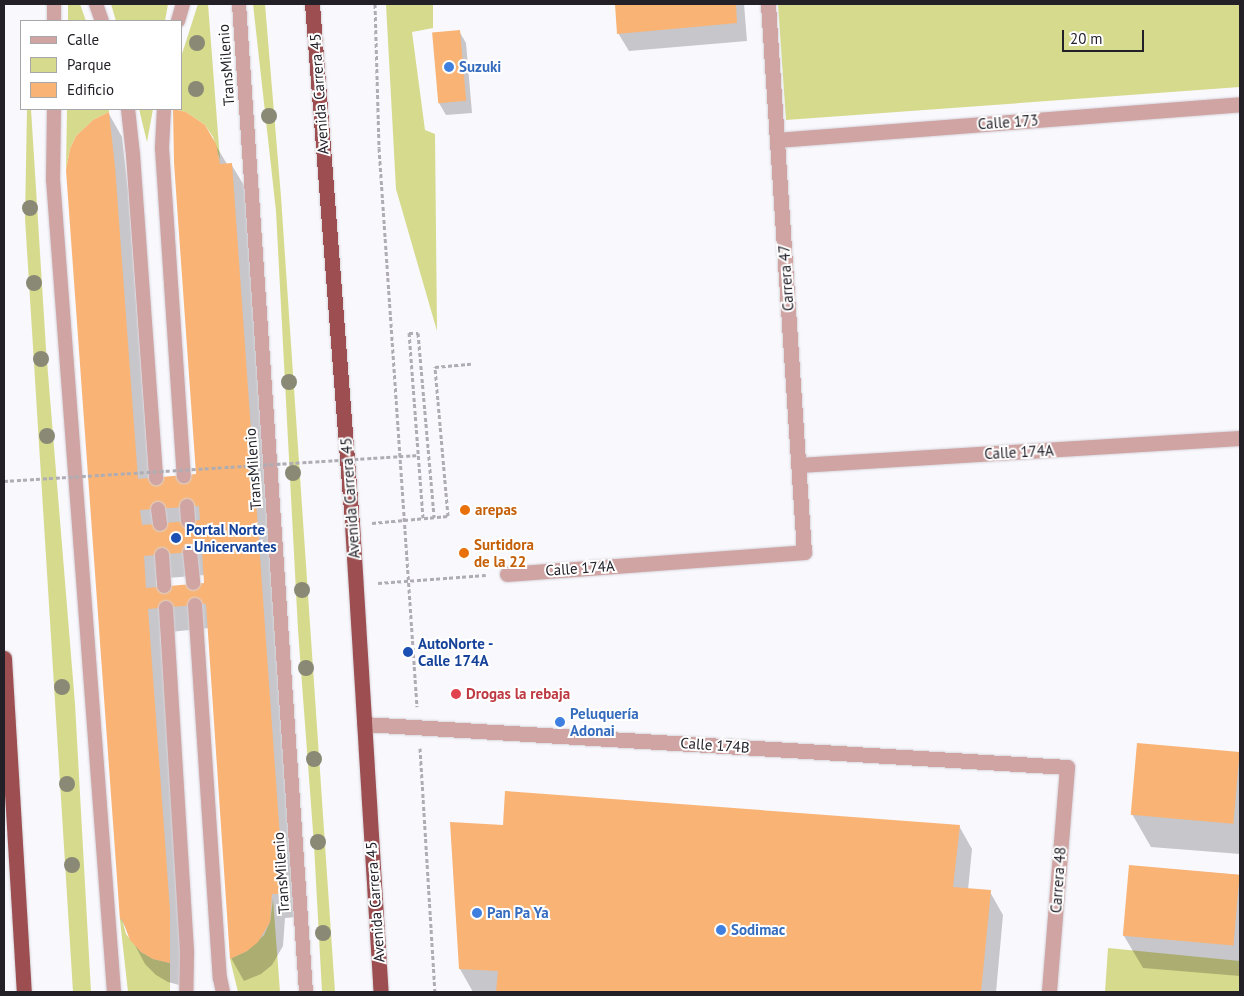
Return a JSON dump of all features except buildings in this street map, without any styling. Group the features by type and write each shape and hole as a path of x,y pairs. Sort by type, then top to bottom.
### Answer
{"highway":[{"name":"Avenida Carrera 45","path":"314,8 352,524 380,992"},
{"path":"4,658 24,992"}],"street":[{"name":"Carrera 47","path":"768,4 804,552"},
{"name":"Calle 173","path":"777,140 1240,104"},
{"name":"Calle 174A","path":"798,465 1240,438"},
{"name":"Calle 174A","path":"507,574 804,552"},
{"name":"Calle 174B","path":"364,724 1067,767"},
{"name":"Carrera 48","path":"1049,992 1067,767"}],"lane":[{"path":"54,4 54,20"},
{"path":"96,4 102,20"},
{"path":"178,20 183,4"},
{"name":"TransMilenio","path":"238,4 306,992"},
{"path":"54,110 53,180 114,992"},
{"path":"128,110 134,155 156,478"},
{"path":"164,110 162,148 184,476"},
{"path":"187,506 188,521"},
{"path":"158,509 160,524"},
{"path":"190,552 193,584"},
{"path":"162,554 164,586"},
{"path":"195,605 220,978 223,992"},
{"path":"166,608 187,953 186,992"}],"path":[{"path":"374,4 379,148 419,727 435,992"},
{"path":"423,518 409,333 418,333 434,517"},
{"path":"352,524 448,516 435,367 471,364"},
{"path":"4,481 419,455"},
{"path":"356,585 507,574"}],"green space":[{"path":"68,4 80,4 86,20 68,20"},
{"path":"111,4 168,4 165,20 116,20"},
{"path":"198,4 208,4 220,160 213,137 205,125 186,112 177,110 182,110 182,54"},
{"path":"253,4 265,4 281,197 335,992 322,992 314,845 298,630 276,211"},
{"path":"386,4 433,4 433,28 412,32 425,130 435,134 437,331 396,189"},
{"path":"778,4 1240,4 1240,87 786,120"},
{"path":"27,110 31,110 46,349 75,704 91,992 73,992 25,218"},
{"path":"67,110 109,110 109,112 93,120 76,136 70,149 66,170"},
{"path":"139,110 153,110 147,142"},
{"path":"273,899 280,992 238,992 230,959 247,951 264,935 270,922"},
{"path":"122,919 126,934 141,952 153,959 170,963 170,992 128,992 120,920"},
{"path":"1108,948 1240,961 1240,992 1105,992"}],"place":[{"name":"Suzuki","path":"449,67"},
{"name":"arepas","path":"465,510"},
{"name":"Portal Norte - Unicervantes","path":"176,538"},
{"name":"Surtidora de la 22","path":"464,553"},
{"name":"AutoNorte - Calle 174A","path":"408,652"},
{"name":"Drogas la rebaja","path":"456,694"},
{"name":"Peluquería Adonai","path":"560,722"},
{"name":"Pan Pa Ya","path":"477,913"},
{"name":"Sodimac","path":"721,930"}]}
